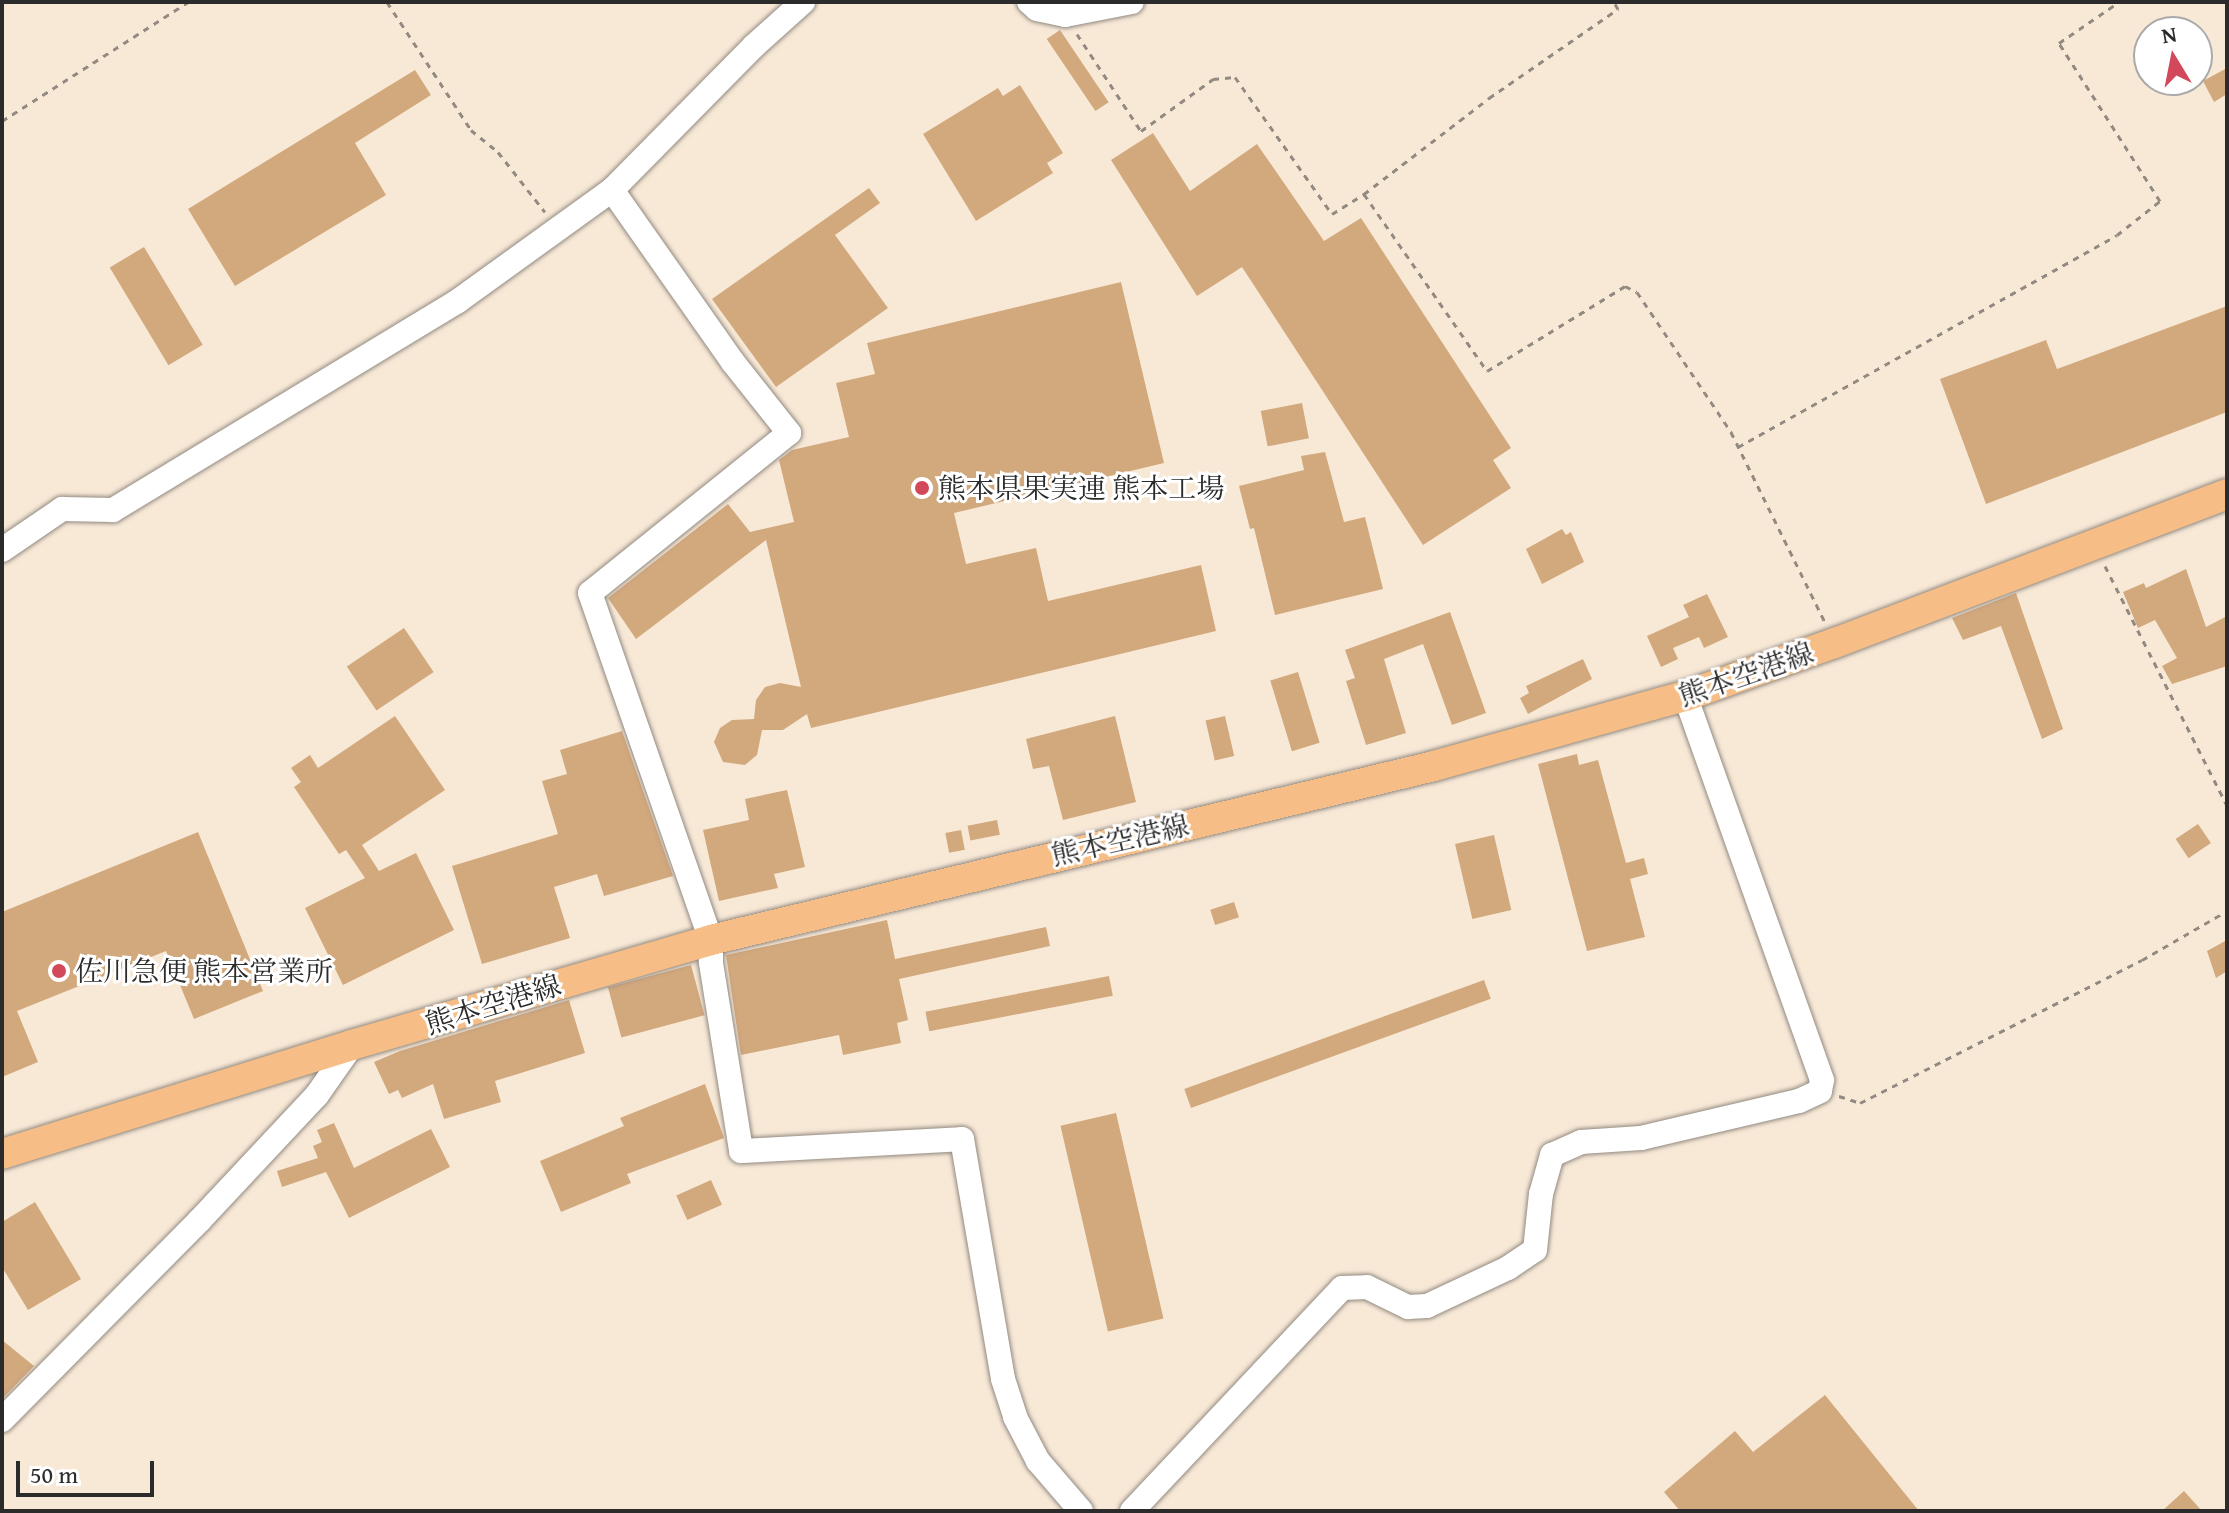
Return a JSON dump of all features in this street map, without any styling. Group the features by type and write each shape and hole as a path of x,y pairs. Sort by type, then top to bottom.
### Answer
{"main road":[{"name":"熊本空港線","path":"2,1154 352,1045 711,940 1434,766 1685,696 1835,643 2227,494"}],"street":[{"path":"2,550 62,509 113,510 458,301 560,231 612,190 754,46 803,2"},
{"path":"1029,2 1037,9 1065,15 1132,2"},
{"path":"612,190 732,361 789,433 590,593 711,940 711,963 741,1151 962,1139 1003,1379 1015,1417 1038,1461 1081,1511"},
{"path":"1132,1511 1342,1288 1367,1287 1408,1307 1427,1306 1508,1268 1535,1250 1541,1194 1552,1155 1581,1142 1641,1138 1799,1101 1820,1091 1822,1080 1685,696"},
{"path":"2,1420 199,1221 317,1095 352,1045"}],"path":[{"path":"2,121 188,2"},
{"path":"387,2 471,130 498,152 560,231"},
{"path":"1065,15 1141,131 1213,79 1235,77 1332,214 1364,194 1489,98 1618,9 1614,2"},
{"path":"1738,447 2117,235 2160,201 2059,43 2119,2"},
{"path":"1364,194 1487,371 1625,286 1637,292 1738,447 1835,643"},
{"path":"2095,544 2227,805"},
{"path":"1820,1091 1860,1103 2142,960 2227,911"}],"building":[{"path":"1060,30 1109,102 1095,111 1047,39"},
{"path":"2227,68 2227,94 2214,102 2211,96 2213,76"},
{"path":"415,70 431,95 355,143 386,195 235,286 188,209"},
{"path":"1020,85 1063,153 1047,163 1053,173 976,221 923,134 998,88 1003,96"},
{"path":"1153,133 1190,191 1257,144 1324,241 1361,218 1511,448 1493,460 1511,488 1423,545 1242,267 1197,296 1111,160"},
{"path":"869,188 880,203 835,235 888,308 776,387 712,299"},
{"path":"144,247 203,345 168,365 110,268"},
{"name":"熊本県果実連 熊本工場","path":"1121,282 1164,463 954,513 966,564 1036,548 1048,601 1201,565 1216,631 811,728 807,714 783,730 762,730 757,755 745,765 723,762 714,742 720,728 732,720 754,719 756,700 765,687 780,683 801,687 766,540 636,639 608,598 728,504 750,532 794,522 779,460 792,450 849,437 836,383 875,374 867,343"},
{"path":"2227,306 2227,412 1986,504 1940,379 2046,340 2057,369"},
{"path":"1302,403 1309,438 1268,446 1261,411"},
{"path":"1325,452 1344,522 1365,517 1383,589 1275,615 1254,528 1250,529 1239,486 1304,470 1301,456"},
{"path":"1562,529 1566,535 1571,532 1584,562 1542,584 1526,549"},
{"path":"2186,569 2206,627 2227,616 2227,666 2172,684 2162,666 2177,658 2155,620 2138,628 2123,592 2144,583 2146,588"},
{"path":"2016,593 2063,729 2042,739 2001,626 1963,640 1952,618"},
{"path":"1707,594 1728,637 1704,648 1699,637 1673,648 1678,659 1661,667 1647,636 1689,617 1683,605"},
{"path":"1450,612 1486,713 1452,725 1423,644 1384,659 1406,733 1366,745 1346,681 1355,678 1345,650"},
{"path":"404,628 434,672 376,711 347,667"},
{"path":"1583,659 1592,679 1528,714 1520,698 1529,693 1526,686"},
{"path":"1298,672 1320,743 1292,751 1270,680"},
{"path":"395,716 445,790 362,845 379,871 416,853 454,930 343,985 305,908 365,878 346,850 339,854 294,787 301,782 291,768 310,755 318,768"},
{"path":"1115,716 1136,802 1063,820 1049,766 1033,769 1026,739"},
{"path":"1225,716 1234,756 1215,760 1206,720"},
{"path":"622,731 673,876 604,896 597,874 554,887 570,938 482,964 452,866 558,834 542,781 567,774 560,750"},
{"path":"1577,754 1579,765 1598,760 1626,863 1644,858 1648,874 1630,879 1645,937 1587,951 1538,764"},
{"path":"787,790 805,867 774,874 778,888 719,901 703,830 749,820 745,799"},
{"path":"997,820 1000,835 970,840 968,826"},
{"path":"2198,824 2211,843 2188,858 2176,839"},
{"path":"961,830 965,850 949,853 945,833"},
{"name":"佐川急便 熊本営業所","path":"198,832 263,991 194,1019 166,951 17,1011 38,1062 2,1077 2,912"},
{"path":"1494,835 1511,910 1472,919 1455,844"},
{"path":"1234,902 1239,917 1215,925 1210,910"},
{"path":"887,920 895,959 1046,927 1050,946 899,979 908,1020 897,1023 901,1043 843,1055 839,1035 741,1055 726,955"},
{"path":"2227,940 2227,971 2216,978 2207,951"},
{"path":"691,965 704,1015 621,1037 608,987"},
{"path":"1109,976 1113,996 929,1031 925,1012"},
{"path":"1484,980 1491,999 1191,1108 1184,1089"},
{"path":"569,1000 585,1053 495,1081 501,1102 444,1119 433,1084 402,1098 398,1090 389,1094 374,1062 400,1051"},
{"path":"705,1084 724,1138 627,1174 631,1183 561,1212 540,1161 624,1126 620,1118"},
{"path":"1116,1113 1163,1319 1108,1331 1060,1126"},
{"path":"334,1123 354,1168 431,1129 450,1167 349,1218 326,1172 282,1187 277,1171 318,1158 313,1146 322,1142 317,1130"},
{"path":"711,1180 722,1205 687,1220 676,1195"},
{"path":"35,1202 81,1279 28,1310 2,1267 2,1222"},
{"path":"2,1340 34,1366 2,1399"},
{"path":"1825,1395 1919,1511 1680,1511 1664,1492 1735,1431 1753,1452"},
{"path":"2184,1491 2202,1511 2162,1511"}],"place":[{"name":"熊本県果実連 熊本工場","path":"922,488"},
{"name":"佐川急便 熊本営業所","path":"59,971"}]}
